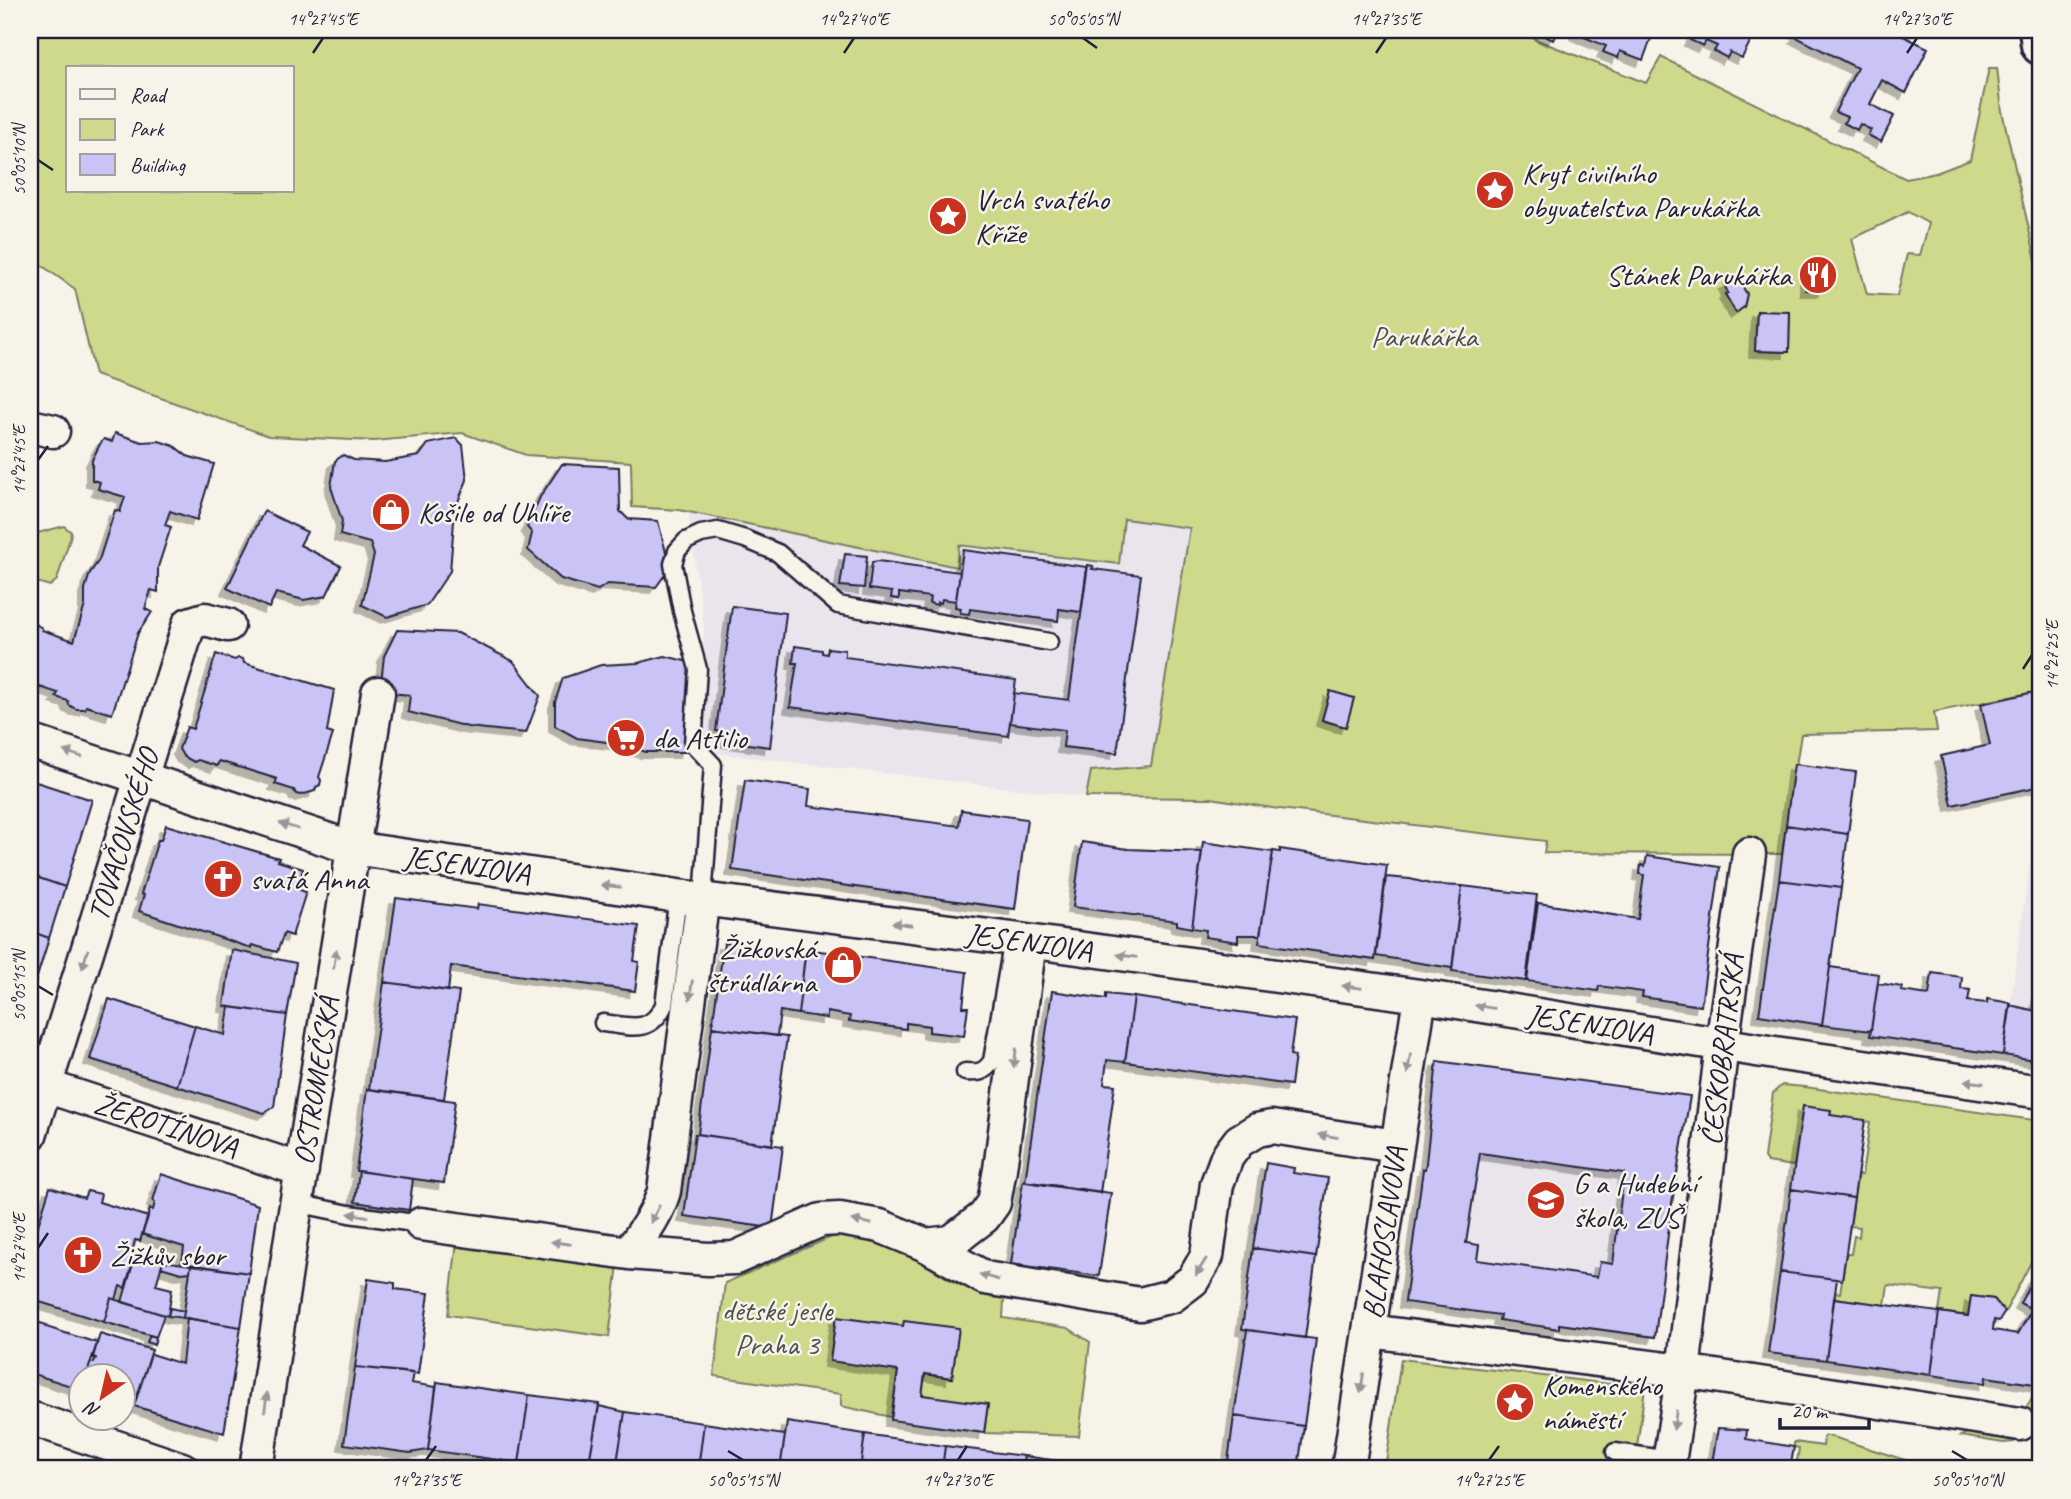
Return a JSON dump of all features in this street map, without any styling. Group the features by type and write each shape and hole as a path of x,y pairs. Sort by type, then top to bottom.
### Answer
{"street":[{"path":"2039,30 2041,45"},
{"name":"TOVAČOVSKÉHO","path":"30,1135 38,1084 141,777 189,624 205,619 228,625"},
{"name":"OSTROMEČSKÁ","path":"256,1469 378,694"},
{"name":"JESENIOVA","path":"30,741 353,848 1420,996 2041,1093"},
{"name":"ČESKOBRATRSKÁ","path":"1683,1371 1722,1045 1749,854"},
{"path":"629,1253 651,1222 664,1191 691,897"},
{"path":"926,1245 951,1242 970,1231 993,1203 1000,1169 1021,940"},
{"name":"BLAHOSLAVOVA","path":"1348,1469 1420,996"},
{"name":"ŽEROTÍNOVA","path":"38,1084 302,1170"},
{"path":"421,1224 629,1253 708,1259 735,1258 821,1220 840,1219 880,1226 926,1245 985,1278 1140,1304 1172,1296 1193,1279 1207,1256 1217,1184 1227,1157 1239,1141 1256,1130 1272,1127 1396,1146"},
{"path":"1369,1331 1683,1371 2020,1424"},
{"path":"1669,1465 1683,1371"},
{"path":"30,1418 182,1469"}],"lane":[{"path":"603,1023 638,1027 648,1025 658,1017 664,1005 691,897 713,765 693,744 698,669 682,611 673,564 677,551 686,541 701,534 718,531 745,539 778,553 838,605 1049,642"},
{"path":"965,1072 979,1073 992,1061 1021,940"},
{"path":"296,1203 421,1224"},
{"path":"1615,1452 1669,1465"}],"shaded area":[{"path":"659,301 1191,528 1151,767 1092,771 1086,797 697,751 704,627"},
{"path":"2041,825 2041,1061 2003,1055 2032,849 2038,826"},
{"name":"G a Hudební škola, ZUŠ","path":"1437,1061 1690,1096 1672,1203 1655,1337 1560,1324 1559,1329 1499,1320 1499,1315 1405,1302 1426,1163"}],"green space":[{"name":"Parukářka","path":"30,30 1518,30 1646,83 1661,57 1906,179 1936,173 1970,160 1989,68 1997,68 2002,111 2041,282 2041,691 1934,712 1937,731 1801,734 1782,854 1544,853 1546,841 1272,808 1211,798 1086,797 1091,771 1151,766 1190,528 1124,519 1119,564 959,545 957,567 679,510 632,507 631,462 526,455 462,433 374,441 269,436 95,375 75,289 30,257","holes":["1908,212 1929,224 1920,255 1907,254 1897,296 1867,294 1852,239","1806,272 1824,272 1824,290 1806,290","1730,282 1742,286 1747,294 1744,307 1736,312 1725,294 1728,293 1725,284","1757,312 1790,313 1789,352 1755,351","1330,692 1354,698 1345,727 1322,720"]},
{"path":"64,526 71,532 57,580 50,586 30,580 30,535"},
{"path":"1782,1085 2041,1121 2041,1243 2005,1312 1994,1299 1971,1296 1968,1316 1939,1312 1942,1292 1888,1285 1885,1305 1834,1298 1835,1292 1840,1293 1846,1254 1851,1254 1854,1236 1859,1237 1860,1227 1850,1226 1857,1175 1862,1175 1870,1122 1830,1115 1830,1110 1803,1107 1794,1166 1767,1162 1764,1157 1773,1093"},
{"name":"dětské jesle Praha 3","path":"847,1233 889,1244 958,1284 1004,1299 1003,1318 1068,1328 1090,1342 1079,1436 984,1433 988,1404 922,1395 925,1374 952,1378 958,1328 904,1321 903,1326 836,1317 830,1361 898,1371 891,1417 841,1406 841,1394 714,1376 725,1283 834,1236"},
{"path":"457,1242 618,1264 609,1337 448,1315"},
{"path":"1401,1359 1645,1388 1634,1469 1385,1469"},
{"path":"2038,1385 2041,1385 2041,1401 2014,1442 2003,1443 1961,1436 2016,1417 2031,1400"},
{"path":"1824,1436 1930,1468 1796,1469 1799,1448 1794,1447 1794,1442 1823,1446"}],"building":[{"path":"1543,30 1558,30 1553,40 1541,34"},
{"path":"1577,30 1587,30 1584,37 1576,33"},
{"path":"1587,30 1654,30 1643,60 1620,51 1618,58 1603,52 1606,46 1584,37"},
{"path":"1695,30 1756,30 1742,58 1730,52 1727,58 1714,51 1717,46 1706,41 1703,46 1690,40"},
{"path":"1793,30 1891,30 1928,48 1906,93 1882,80 1870,104 1894,116 1881,142 1868,135 1871,130 1860,124 1857,130 1844,123 1847,117 1835,112 1857,68 1796,37 1799,33"},
{"path":"1806,272 1824,272 1824,290 1806,290"},
{"path":"1730,282 1742,286 1747,294 1744,307 1736,313 1725,294 1728,293 1724,284"},
{"path":"1757,311 1790,312 1789,352 1755,351"},
{"path":"115,433 142,442 159,441 174,446 187,456 214,464 197,520 170,511 165,525 171,527 158,567 158,592 151,590 145,609 152,612 138,633 112,714 86,706 85,709 76,709 69,705 68,701 56,697 58,693 40,687 39,691 30,688 30,621 42,630 74,641 85,605 85,589 90,573 99,560 115,510 120,512 125,497 98,489 100,482 92,480 92,460 104,439 112,442"},
{"path":"456,438 463,445 467,480 455,509 450,571 427,605 387,617 362,605 374,555 370,543 340,535 342,521 331,487 335,461 343,455 354,460 385,462 419,456 428,444"},
{"path":"562,464 619,467 620,511 628,519 658,521 670,568 656,587 607,584 598,590 561,579 528,550 532,533 527,527 540,497"},
{"path":"264,511 307,532 300,545 341,566 326,596 304,600 276,593 269,608 227,588"},
{"path":"963,550 1087,567 1081,612 1059,609 1058,621 970,609 969,614 960,613 961,608 955,607"},
{"path":"845,554 867,556 864,588 840,586"},
{"path":"872,562 960,572 956,601 942,599 937,605 929,603 930,597 899,593 899,599 891,598 892,592 869,589"},
{"path":"1088,565 1093,566 1092,569 1141,575 1117,753 1063,747 1065,730 1010,723 1014,693 1069,700"},
{"path":"732,606 786,613 770,747 727,741 728,732 716,731"},
{"path":"397,630 458,633 513,661 540,696 526,733 468,727 408,712 410,695 380,692 384,656"},
{"path":"795,646 822,650 822,653 827,654 828,648 845,650 845,657 1016,680 1008,736 790,707 797,663 793,663"},
{"path":"216,654 235,660 243,659 244,663 334,690 327,732 333,734 319,777 320,785 315,791 296,794 294,790 275,784 277,779 219,761 217,766 198,760 194,762 183,756 179,749 187,727 193,729"},
{"path":"665,656 693,663 689,732 685,752 646,752 621,744 577,738 555,726 555,702 563,678 601,665 638,663"},
{"path":"1330,691 1354,698 1346,727 1322,720"},
{"path":"2034,692 2041,726 2041,786 1952,805 1941,756 1990,745 1981,704"},
{"path":"1794,764 1856,772 1848,834 1786,825"},
{"path":"30,780 92,800 65,887 30,875"},
{"path":"745,780 810,789 808,806 959,826 961,810 1027,819 1015,909 732,870"},
{"name":"svatá Anna","path":"166,825 279,858 278,861 303,869 297,889 306,892 292,936 284,933 277,952 252,945 251,948 139,911 144,895 141,894 158,840 161,840"},
{"path":"1786,825 1848,834 1841,888 1779,880"},
{"path":"1082,842 1128,849 1202,852 1192,928 1177,925 1177,921 1073,907"},
{"path":"1203,842 1273,852 1260,935 1238,935 1238,942 1205,937 1206,930 1192,928"},
{"path":"1280,849 1387,865 1375,960 1259,943 1273,851 1280,852"},
{"path":"1647,856 1720,867 1701,1006 1642,997 1643,992 1599,986 1598,991 1527,981 1538,903 1638,919 1644,875 1640,874 1641,865 1645,866"},
{"path":"30,875 65,887 49,938 30,931"},
{"path":"1386,877 1434,885 1462,886 1452,968 1376,956"},
{"path":"1779,880 1841,888 1822,1025 1759,1015"},
{"path":"1462,886 1537,895 1526,981 1452,971"},
{"path":"396,898 477,909 478,904 639,926 634,961 639,962 635,991 451,966 448,991 384,982"},
{"path":"30,931 49,938 30,1000"},
{"path":"724,943 805,955 798,1014 780,1011 777,1036 712,1027"},
{"path":"806,949 967,972 963,1007 968,1007 964,1036 929,1032 929,1026 906,1023 906,1029 849,1021 850,1016 827,1012 827,1018 798,1014"},
{"path":"232,950 296,963 287,1015 224,1006"},
{"path":"1830,967 1879,974 1871,1031 1822,1025"},
{"path":"1932,973 1962,977 1961,989 1970,990 1968,1001 1987,1003 1987,999 2011,1003 2003,1055 1870,1036 1878,983 1902,987 1901,991 1929,995"},
{"path":"2041,978 2041,1061 2003,1055 2010,1005 2036,1011"},
{"path":"384,982 459,992 444,1099 369,1089"},
{"path":"1052,991 1106,999 1106,994 1134,997 1125,1062 1107,1060 1104,1084 1115,1085 1100,1193 1025,1182"},
{"path":"1134,997 1295,1020 1290,1055 1295,1056 1291,1085 1125,1062"},
{"path":"109,999 195,1026 177,1086 90,1059"},
{"path":"229,1007 287,1015 274,1107 264,1113 177,1086 195,1026 225,1035"},
{"path":"712,1027 787,1037 772,1145 698,1134"},
{"name":"G a Hudební škola, ZUŠ","path":"1437,1061 1690,1096 1672,1203 1655,1337 1559,1324 1559,1329 1499,1320 1500,1315 1405,1302 1425,1169","holes":["1480,1153 1624,1173 1613,1264 1600,1262 1597,1277 1477,1260 1479,1245 1466,1243"]},
{"path":"367,1089 455,1101 444,1183 356,1171"},
{"path":"1803,1106 1831,1110 1830,1115 1865,1120 1854,1198 1791,1189"},
{"path":"695,1134 783,1146 772,1228 684,1216"},
{"path":"1266,1163 1294,1168 1293,1173 1328,1178 1316,1257 1253,1248"},
{"path":"359,1171 413,1179 409,1210 355,1202"},
{"path":"161,1174 258,1205 249,1273 182,1263 184,1247 142,1234 150,1209 153,1210"},
{"path":"1023,1181 1111,1193 1099,1276 1011,1264"},
{"name":"Žižkův sbor","path":"50,1187 84,1198 87,1191 101,1194 99,1202 148,1217 140,1241 135,1240 132,1252 136,1254 125,1288 120,1286 116,1300 111,1298 104,1322 30,1299 30,1251"},
{"path":"1791,1189 1854,1198 1842,1280 1780,1272"},
{"path":"1253,1248 1316,1257 1305,1338 1242,1329"},
{"path":"135,1257 163,1261 156,1285 172,1289 168,1316 122,1302"},
{"path":"163,1261 191,1265 190,1272 181,1273 161,1267"},
{"path":"2041,1264 2041,1314 2020,1303"},
{"path":"191,1265 249,1273 241,1327 183,1318"},
{"path":"1780,1272 1837,1279 1826,1360 1768,1353"},
{"path":"368,1279 395,1283 395,1289 429,1293 418,1374 355,1367"},
{"path":"1971,1296 1994,1299 2005,1312 1999,1321 1994,1320 1993,1330 2018,1334 2032,1309 2041,1314 2041,1385 1986,1377 1985,1383 1931,1375 1939,1312 1968,1316"},
{"path":"111,1298 164,1315 156,1337 104,1322"},
{"path":"1834,1298 1939,1312 1931,1375 1826,1360"},
{"path":"170,1308 184,1311 183,1318 168,1316"},
{"name":"dětské jesle Praha 3","path":"836,1317 903,1326 904,1321 959,1328 952,1378 925,1374 922,1395 988,1404 984,1433 891,1420 898,1371 830,1361"},
{"path":"187,1318 241,1327 224,1433 136,1407 151,1354 182,1364"},
{"path":"30,1320 97,1343 91,1362 66,1362 66,1385 30,1373"},
{"path":"1247,1330 1316,1339 1304,1426 1234,1416"},
{"path":"100,1334 152,1350 136,1400 136,1362 94,1362 96,1358 93,1357"},
{"path":"150,1335 156,1337 154,1345 147,1342"},
{"path":"355,1367 413,1373 411,1383 436,1387 428,1450 410,1453 344,1444"},
{"path":"437,1382 529,1395 519,1463 428,1450"},
{"path":"529,1395 599,1404 588,1469 519,1463"},
{"path":"599,1406 625,1412 616,1469 588,1469"},
{"path":"625,1412 704,1423 698,1469 616,1469"},
{"path":"1234,1416 1304,1426 1298,1469 1227,1469"},
{"path":"787,1422 865,1434 860,1469 780,1469"},
{"path":"704,1423 785,1435 780,1469 698,1469"},
{"path":"1718,1428 1747,1430 1746,1439 1794,1447 1790,1469 1705,1469 1706,1462 1712,1463"},
{"path":"865,1434 945,1446 942,1469 860,1469"},
{"path":"945,1446 1024,1456 1022,1469 942,1469"},
{"path":"1024,1456 1099,1467 1100,1469 1022,1469"}],"place":[{"name":"Kryt civilního obyvatelstva Parukářka","path":"1495,190"},
{"name":"Vrch svatého Kříže","path":"948,216"},
{"name":"Stánek Parukářka","path":"1818,275"},
{"name":"Košile od Uhlíře","path":"391,512"},
{"name":"da Attilio","path":"626,738"},
{"name":"svatá Anna","path":"223,879"},
{"name":"Žižkovská štrúdlárna","path":"843,965"},
{"name":"G a Hudební škola, ZUŠ","path":"1546,1200"},
{"name":"Žižkův sbor","path":"83,1255"},
{"name":"Komenského náměstí","path":"1515,1402"}]}
